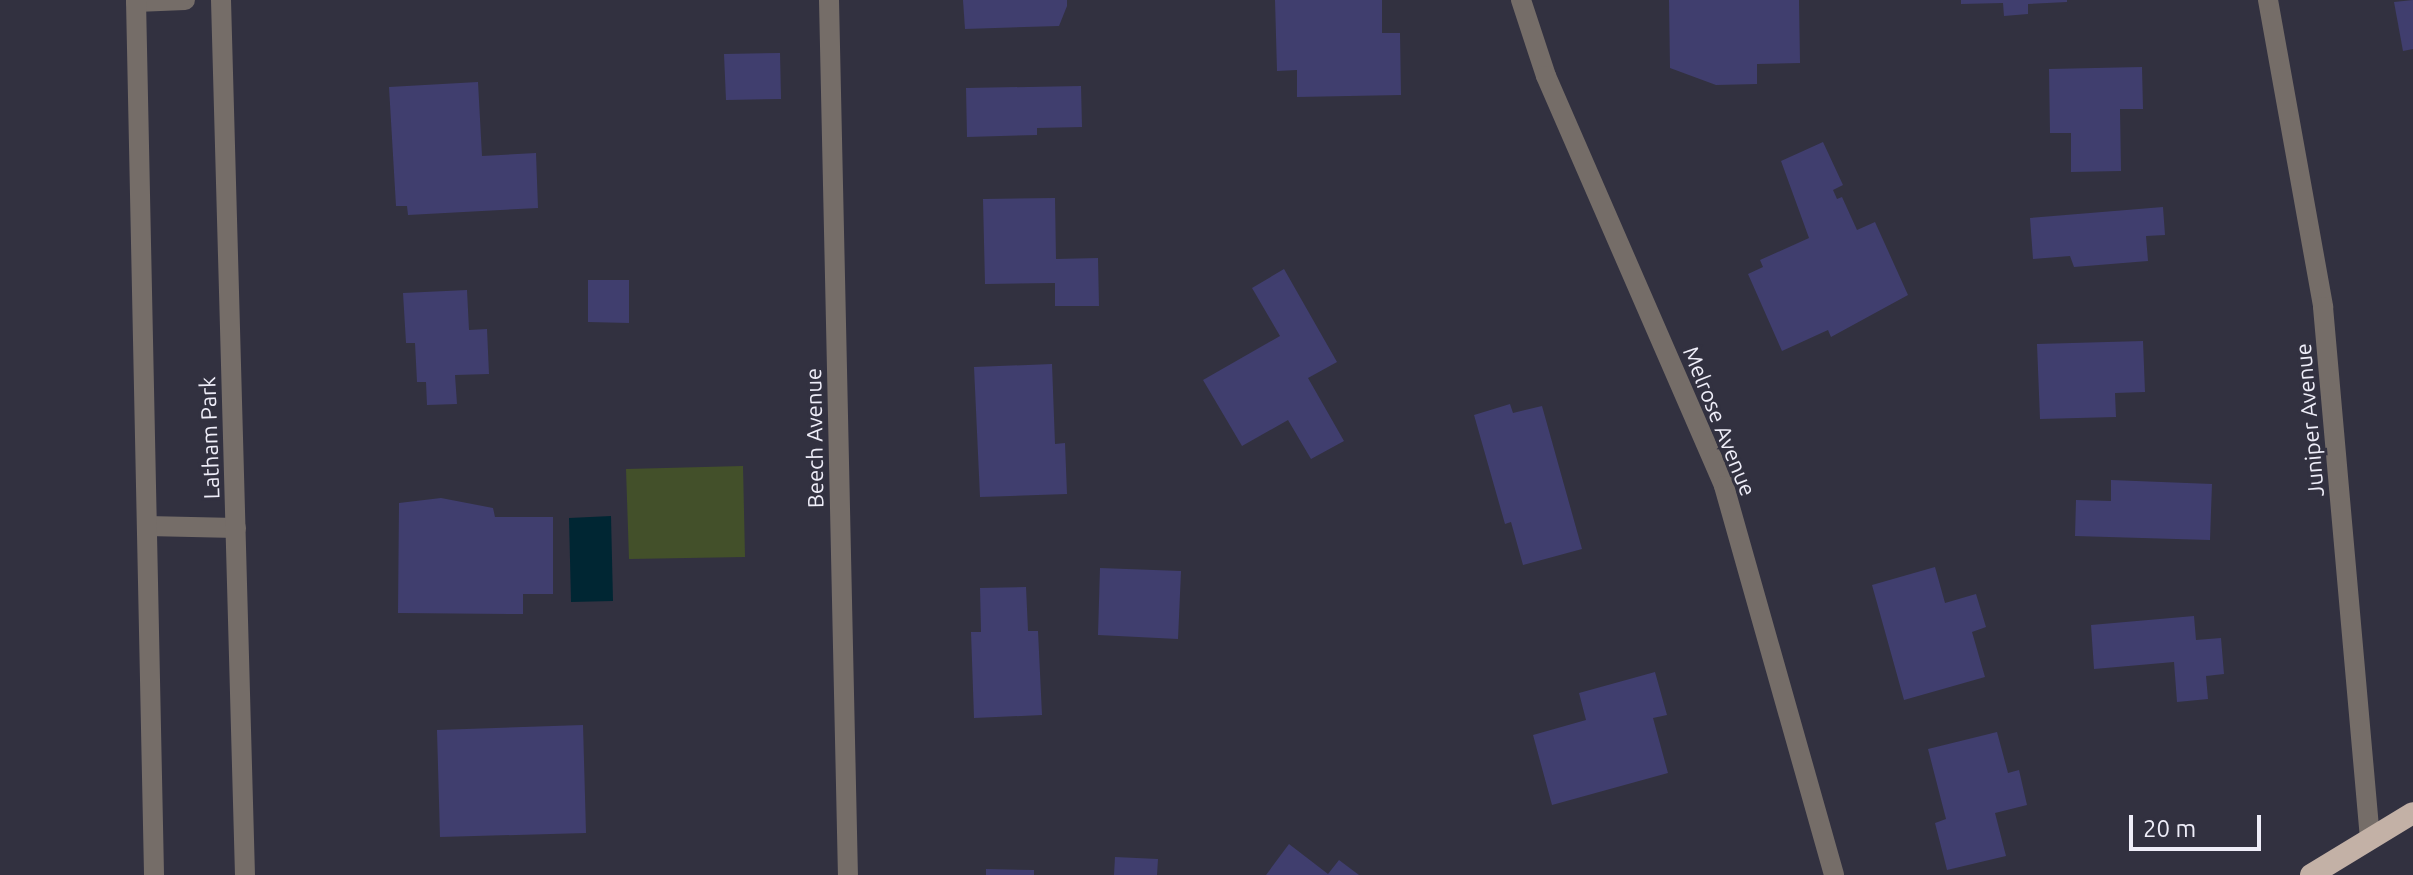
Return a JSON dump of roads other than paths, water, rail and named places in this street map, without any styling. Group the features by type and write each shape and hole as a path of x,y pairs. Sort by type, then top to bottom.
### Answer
{"highway":[{"path":"2311,875 2413,813"}],"street":[{"path":"154,875 136,1 185,0"},
{"name":"Latham Park","path":"221,0 245,875"},
{"name":"Beech Avenue","path":"829,0 848,875"},
{"name":"Melrose Avenue","path":"1521,0 1546,76 1724,486 1834,875"},
{"name":"Juniper Avenue","path":"2268,0 2323,307 2370,839"},
{"path":"147,526 236,528"}],"water":[{"path":"611,516 613,601 571,602 569,518"}]}
